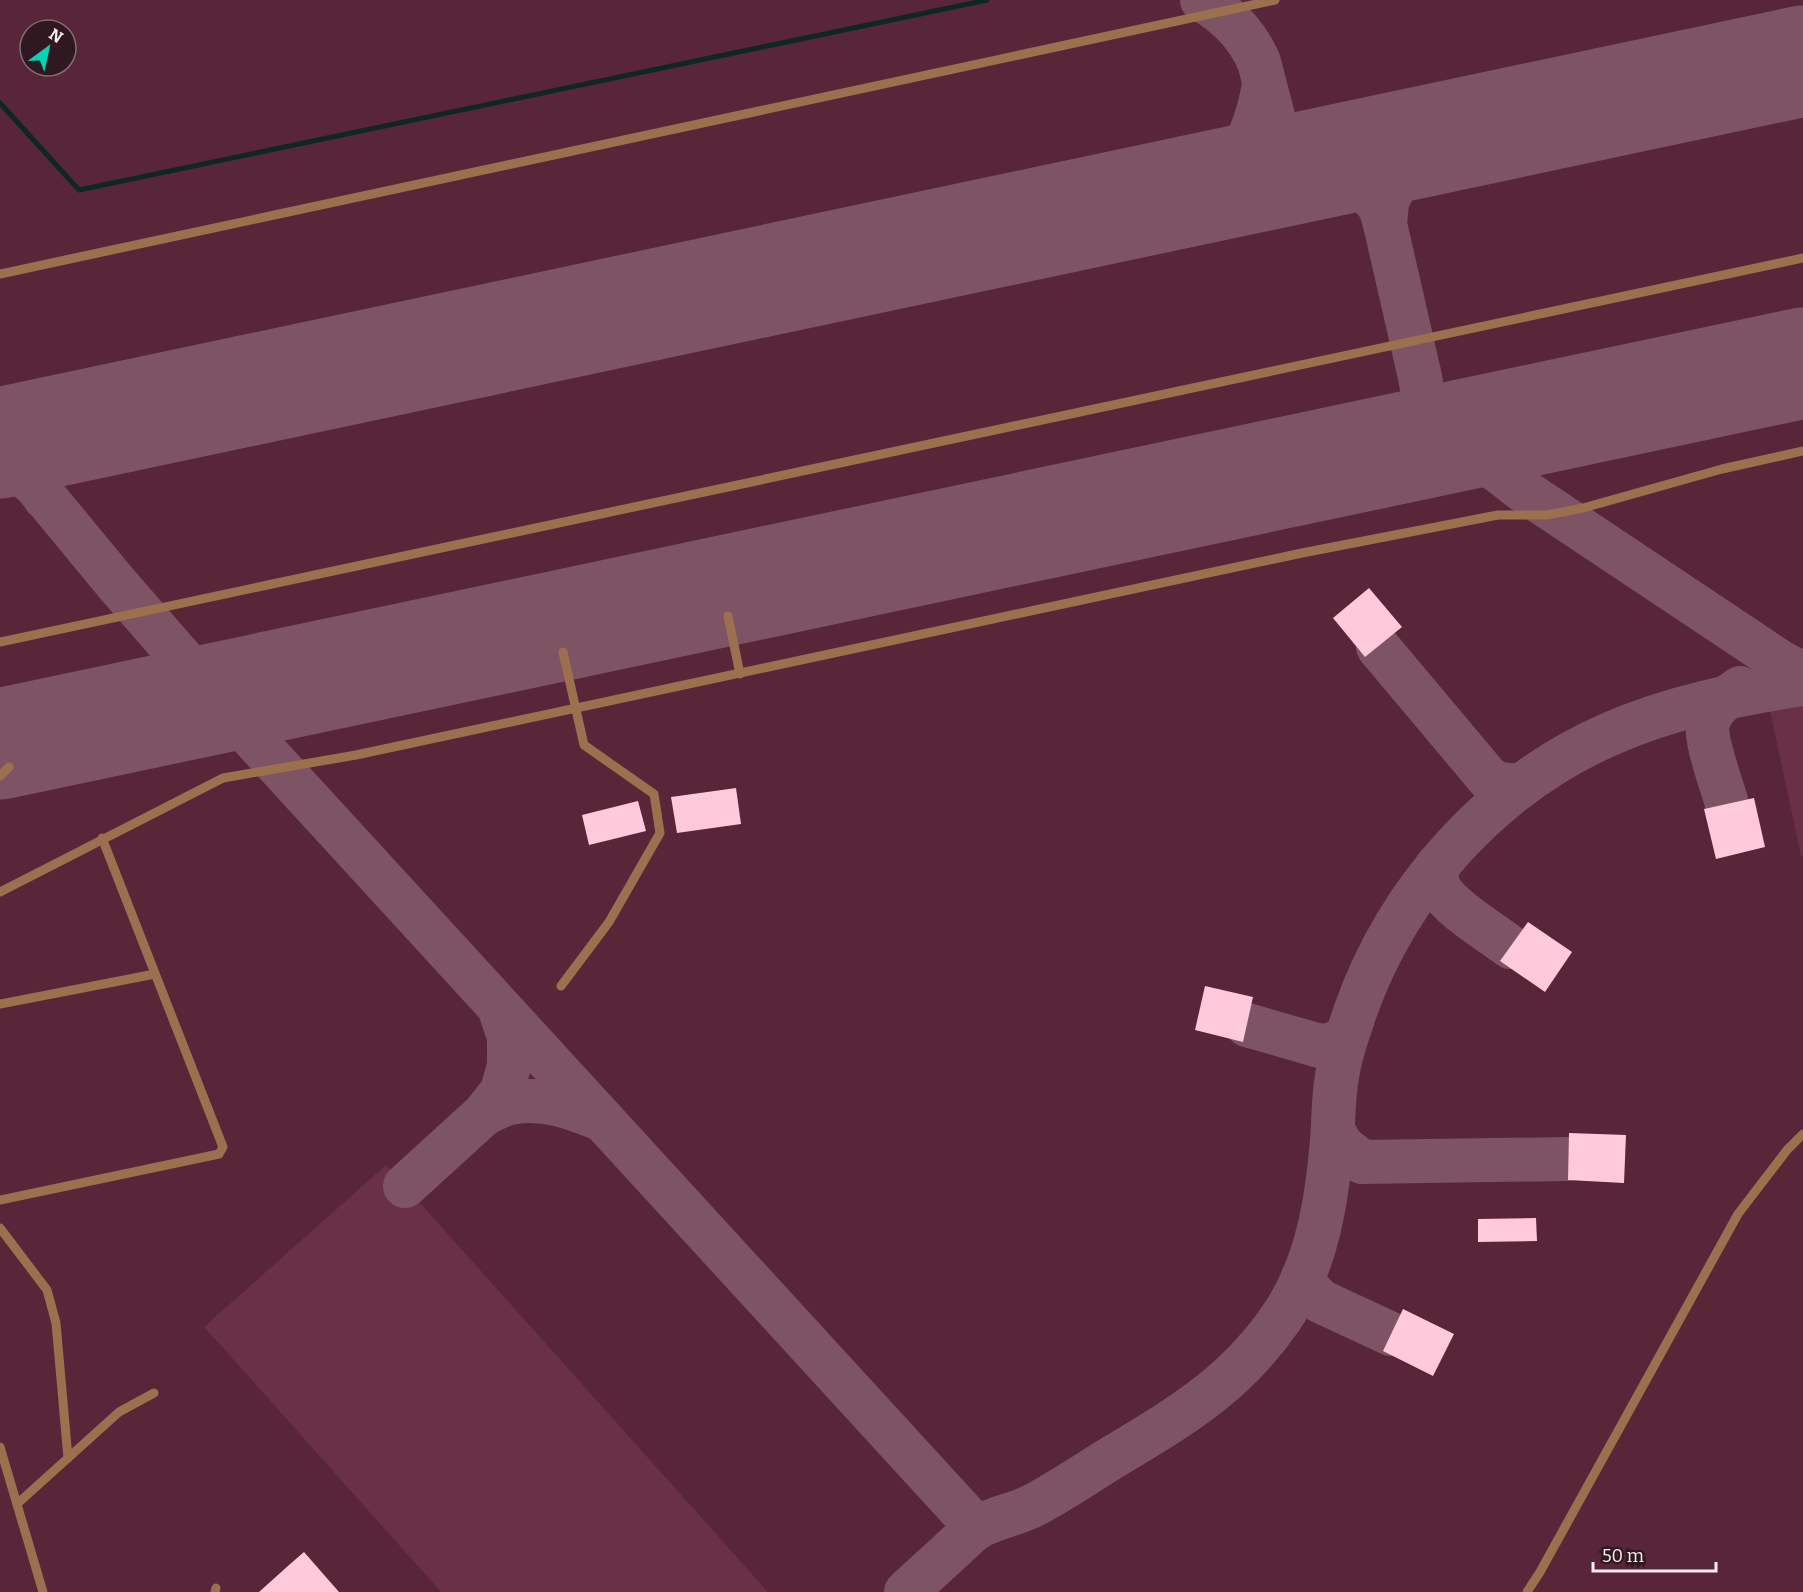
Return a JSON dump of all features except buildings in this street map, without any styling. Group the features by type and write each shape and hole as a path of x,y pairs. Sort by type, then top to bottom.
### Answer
{"lane":[{"path":"0,274 1275,0"},
{"path":"0,642 1803,258"},
{"path":"0,892 223,778 356,755 1302,553 1498,515 1547,515 1583,508 1722,469 1803,451"},
{"path":"728,616 740,674"},
{"path":"561,986 609,922 660,833 654,794 584,745 563,652"},
{"path":"0,776 9,767"},
{"path":"0,1200 219,1154 223,1147 102,838"},
{"path":"0,1004 155,974"},
{"path":"1527,1592 1738,1214 1787,1150 1803,1134"},
{"path":"0,1228 47,1290 56,1323 68,1458"},
{"path":"17,1504 119,1412 154,1393"},
{"path":"0,1447 43,1592"}],"shaded area":[{"path":"1803,694 1803,856 1801,856 1768,701"},
{"path":"386,1165 768,1592 441,1592 204,1327"}],"waterway":[{"path":"0,103 79,190 987,0"}],"taxiway":[{"path":"1202,0 1236,26 1254,52 1259,62 1287,170"},
{"path":"1202,188 1228,168 1248,140 1264,84"},
{"path":"1385,224 1388,200 1395,186 1405,174 1445,147 1489,127"},
{"path":"1278,172 1317,175 1344,181 1367,193 1381,210 1424,399 1419,421 1399,448"},
{"path":"1535,420 1520,444 1516,461 1521,489 1779,661 1803,674"},
{"path":"45,498 39,476 41,459 44,451 66,429"},
{"path":"1419,444 1474,458 1498,471 1521,489"},
{"path":"0,455 35,485 216,698 977,1528"},
{"path":"1378,647 1488,778 1499,784 1520,786"},
{"path":"162,710 179,688 184,661"},
{"path":"906,1592 975,1529 1046,1499 1184,1413 1226,1381 1263,1342 1281,1318 1303,1277 1318,1232 1330,1163 1336,1080 1355,1012 1373,967 1396,924 1423,884 1454,847 1488,813 1526,782 1567,756 1610,734 1680,709 1754,692 1803,684"},
{"path":"1727,804 1707,729 1710,716 1717,707 1740,688"},
{"path":"1437,866 1438,884 1445,896 1462,912 1510,947"},
{"path":"405,1186 484,1114 502,1091 509,1066 509,1037 499,1007"},
{"path":"1247,1025 1320,1046 1334,1043 1347,1035"},
{"path":"484,1114 510,1103 534,1101 569,1108 603,1120"},
{"path":"1333,1130 1342,1146 1362,1162 1568,1159"},
{"path":"1303,1277 1307,1287 1320,1301 1391,1334"}],"runway":[{"path":"0,443 1803,61"},
{"path":"0,744 1803,363"}]}
